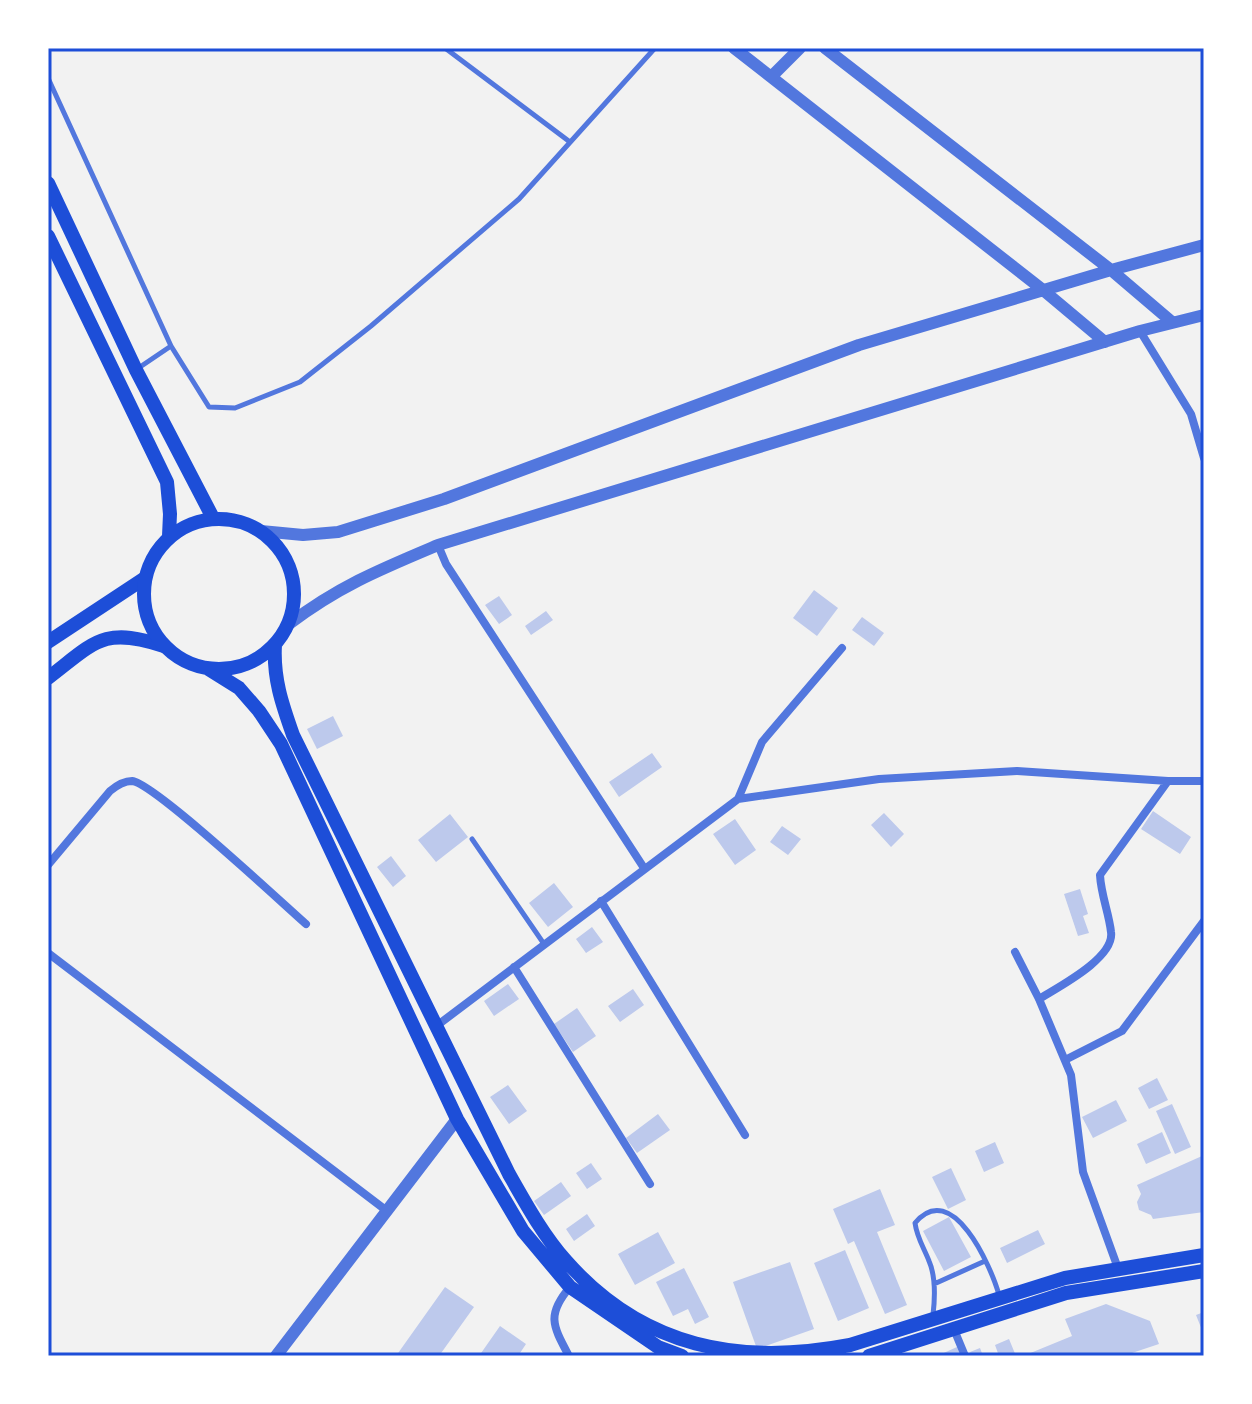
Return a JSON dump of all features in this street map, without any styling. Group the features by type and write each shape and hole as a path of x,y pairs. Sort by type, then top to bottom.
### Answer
{"main road":[{"path":"48,183 136,370 213,518"},
{"path":"48,236 167,482 169,536"},
{"path":"164,646 150,625 144,602 145,578 153,555 169,536 189,523 213,518 237,520 261,531 280,548 292,572 295,598 289,624 275,645 254,661 231,668 207,668"},
{"path":"48,642 145,578"},
{"path":"48,678 108,636 138,637 164,646 183,660 207,668 239,688 281,744 457,1119 523,1231 570,1287 658,1347 682,1356"},
{"path":"275,645 278,696 293,735 509,1174 538,1224 565,1260 619,1308 654,1329 692,1343 730,1354 770,1355 814,1352 850,1345 933,1320 951,1322 1066,1293 1204,1271"},
{"path":"370,933 386,926"},
{"path":"869,1356 1000,1299 1065,1278 1204,1255"}],"street":[{"path":"734,48 1105,342"},
{"path":"771,77 800,48"},
{"path":"825,48 1111,270 1172,322"},
{"path":"261,531 303,535 338,532 444,499 859,345 1204,245"},
{"path":"289,624 359,578 438,545 1140,331 1204,315"},
{"path":"1140,331 1191,414 1204,458"},
{"path":"438,545 446,564 644,868"},
{"path":"738,799 762,742 842,648"},
{"path":"435,1027 738,799 879,779 1017,771 1204,781"},
{"path":"48,865 110,791 132,781 145,786 182,815 306,924"},
{"path":"1039,999 1087,969 1108,948 1112,936 1100,875 1168,781"},
{"path":"601,901 745,1135"},
{"path":"1065,1060 1122,1031 1204,921"},
{"path":"1015,952 1071,1075 1083,1172 1123,1283"},
{"path":"48,953 387,1211"},
{"path":"514,967 650,1184"},
{"path":"276,1356 457,1119"},
{"path":"569,1356 558,1335 554,1317 557,1302 570,1287"},
{"path":"951,1322 965,1356"}],"lane":[{"path":"445,48 570,142"},
{"path":"48,78 171,346 209,407 235,408 300,382 371,326 519,199 655,48"},
{"path":"136,370 171,346"},
{"path":"472,839 544,944"},
{"path":"933,1320 931,1263 919,1242 915,1223 930,1211 940,1210 957,1216 985,1261 1000,1299"},
{"path":"934,1284 985,1261"}],"building":[{"path":"814,590 838,608 817,636 793,618"},
{"path":"499,596 512,615 499,624 485,605"},
{"path":"546,611 553,620 531,635 525,626"},
{"path":"862,617 884,633 874,646 852,630"},
{"path":"333,716 343,736 317,749 307,729"},
{"path":"652,753 662,767 619,797 609,782"},
{"path":"1153,811 1191,837 1180,854 1141,829"},
{"path":"884,813 904,834 891,847 871,825"},
{"path":"450,814 468,837 436,862 418,840"},
{"path":"735,819 756,850 735,865 713,834"},
{"path":"782,826 801,839 788,855 770,842"},
{"path":"391,856 406,876 393,887 377,867"},
{"path":"554,883 573,907 548,927 529,903"},
{"path":"1080,889 1088,914 1083,916 1089,933 1078,936 1064,894"},
{"path":"592,927 603,942 586,953 576,939"},
{"path":"508,984 519,999 494,1016 484,1001"},
{"path":"633,989 644,1005 620,1022 608,1006"},
{"path":"577,1008 596,1036 573,1052 554,1024"},
{"path":"1157,1078 1168,1100 1149,1109 1138,1088"},
{"path":"508,1085 527,1111 509,1124 490,1097"},
{"path":"1116,1100 1127,1121 1093,1138 1082,1117"},
{"path":"1172,1104 1191,1147 1175,1154 1156,1111"},
{"path":"658,1114 670,1130 637,1153 626,1138"},
{"path":"1162,1132 1171,1153 1146,1164 1137,1144"},
{"path":"995,1142 1004,1163 984,1172 975,1151"},
{"path":"1202,1156 1204,1212 1153,1219 1139,1210 1137,1202 1141,1194 1137,1185"},
{"path":"591,1163 602,1179 587,1189 576,1173"},
{"path":"951,1168 966,1200 948,1209 932,1177"},
{"path":"561,1182 571,1196 544,1215 534,1201"},
{"path":"880,1189 895,1225 877,1232 907,1305 885,1314 854,1241 848,1244 833,1209"},
{"path":"587,1214 595,1226 574,1241 566,1229"},
{"path":"949,1217 971,1257 944,1271 923,1231"},
{"path":"1038,1230 1045,1244 1007,1263 1000,1248"},
{"path":"658,1232 675,1263 635,1285 618,1254"},
{"path":"845,1250 869,1308 838,1321 814,1263"},
{"path":"790,1262 814,1329 757,1349 733,1282"},
{"path":"684,1268 709,1317 695,1324 688,1309 673,1316 656,1282"},
{"path":"445,1287 474,1307 439,1356 396,1356"},
{"path":"1106,1304 1150,1321 1159,1344 1123,1356 1029,1356 1072,1336 1065,1319"},
{"path":"1204,1312 1204,1335 1196,1315"},
{"path":"500,1326 526,1344 518,1356 479,1356"},
{"path":"1009,1339 1016,1356 999,1356 995,1345"},
{"path":"957,1347 961,1356 937,1356"},
{"path":"980,1348 983,1356 972,1356 970,1352"}]}
